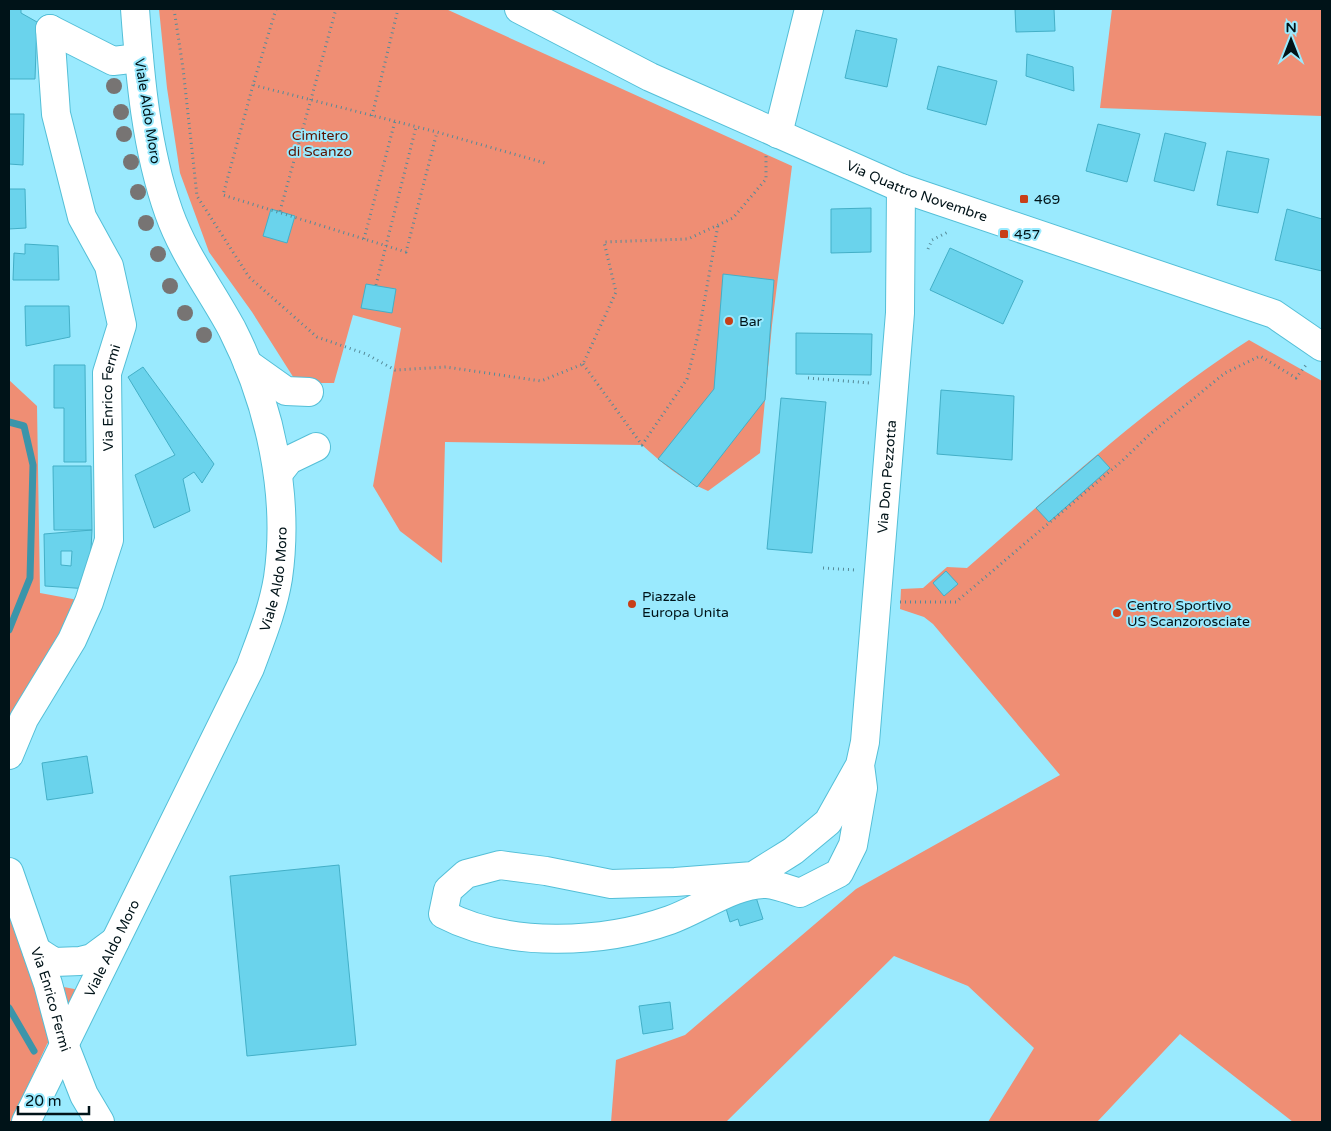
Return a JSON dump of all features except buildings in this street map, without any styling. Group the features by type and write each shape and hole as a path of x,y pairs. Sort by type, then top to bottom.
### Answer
{"street":[{"name":"Viale Aldo Moro","path":"26,1122 250,668 269,618 278,578 281,537 278,474 267,420 248,364 232,329 192,262 169,213 150,142 139,58 135,9"},
{"name":"Via Quattro Novembre","path":"520,9 650,77 751,120 778,134 901,188 1274,314 1316,354"},
{"path":"778,134 809,9"},
{"name":"Via Enrico Fermi","path":"9,755 24,719 72,640 89,602 109,540 107,374 122,325 109,266 82,216 56,114 50,29 112,61 139,58"},
{"name":"Via Don Pezzotta","path":"860,765 865,742 875,594 902,276 901,188"},
{"path":"248,364 286,391 309,392"},
{"path":"278,474 289,460 316,447"},
{"path":"860,765 863,788 854,845 839,873 800,893 767,884 742,890 701,905 671,920 608,935 550,940 500,932 459,922 443,914 448,890 466,874 500,865 546,871 611,884 675,882 753,876 793,851 828,822 860,765"},
{"name":"Via Enrico Fermi","path":"9,872 48,984 64,1044 84,1095 100,1122"},
{"path":"37,951 54,962 80,961 92,958 115,941"}],"path":[{"path":"174,9 183,68 197,196 249,277 310,331 317,337 366,354 395,370 446,367 542,381 584,364 616,292 604,242 688,239 733,218 766,179 766,153 778,134"},
{"path":"276,9 223,195 280,211 406,252 436,132"},
{"path":"280,211 336,9"},
{"path":"372,116 398,9"},
{"path":"253,85 312,98 545,163"},
{"path":"364,239 395,121"},
{"path":"376,285 416,127"},
{"path":"584,364 642,445 687,380 699,331 718,225"},
{"path":"925,255 932,240 950,231"},
{"path":"875,594 893,602 956,602 1122,461 1150,434 1225,373 1260,356 1296,378 1316,354"},
{"path":"808,378 894,386"},
{"path":"823,568 856,571"}],"green space":[{"name":"Cimitero di Scanzo","path":"159,9 446,9 792,166 772,325 760,453 708,491 681,477 642,445 445,442 442,563 400,531 373,486 401,328 353,315 334,383 297,383 252,312 209,252 180,173 167,88"},
{"path":"1112,9 1322,9 1322,116 1100,108"},
{"path":"1249,340 1322,381 1322,1122 1293,1122 1180,1034 1097,1122 988,1122 1034,1048 968,986 894,956 726,1122 611,1122 616,1060 685,1035 856,889 1060,775 933,624 924,617 900,609 901,589 923,588 947,567 967,568 1139,420 1212,365"},
{"path":"9,380 37,406 40,593 89,602 9,755"},
{"path":"9,872 48,984 90,992 47,1044 11,1122 9,1122"}],"waterway":[{"path":"9,422 24,426 33,465 30,578 9,630"},
{"path":"9,1008 34,1051"}],"place":[{"name":"469","path":"1024,199"},
{"name":"457","path":"1004,234"},
{"name":"Bar","path":"729,321"},
{"name":"Piazzale Europa Unita","path":"632,604"},
{"name":"Centro Sportivo US Scanzorosciate","path":"1117,613"}]}
